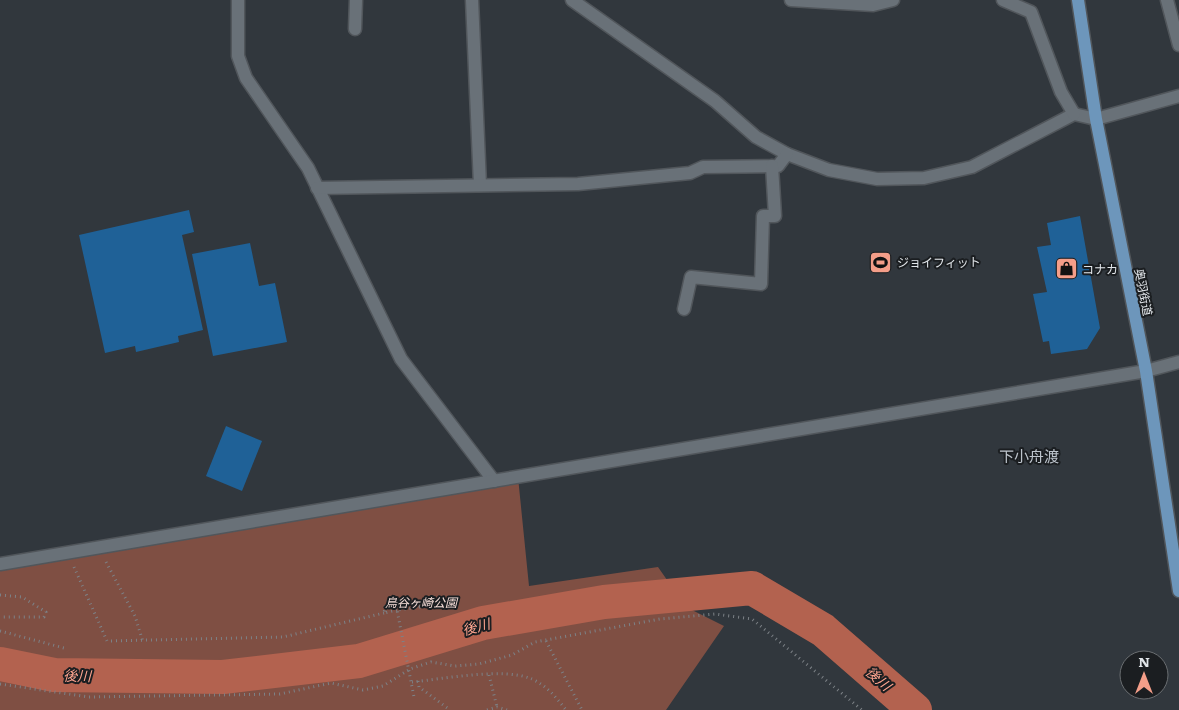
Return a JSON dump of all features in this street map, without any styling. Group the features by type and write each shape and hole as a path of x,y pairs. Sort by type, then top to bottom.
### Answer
{"main road":[{"name":"奥羽街道","path":"1078,0 1096,119 1146,370 1179,591"}],"street":[{"path":"238,0 238,56 246,78 308,168 401,359 494,481"},
{"path":"355,29 356,0"},
{"path":"472,0 480,185"},
{"path":"572,0 715,101 756,137 787,154 829,170 877,179 924,178 972,167 1074,114 1096,119 1179,96"},
{"path":"790,0 873,5 892,0"},
{"path":"1003,0 1031,12 1061,92 1074,114"},
{"path":"1168,0 1179,45"},
{"path":"317,188 578,184 690,173 703,167 778,166 787,154"},
{"path":"684,309 691,277 761,284 763,216 775,216 772,166"},
{"path":"0,564 1146,370 1179,362"}],"path":[{"path":"106,562 135,616 143,642"},
{"path":"74,567 107,641 143,642 284,637 397,610 422,607 394,597 386,603 384,613"},
{"path":"0,595 22,597 46,612 44,617 0,617"},
{"path":"397,610 414,697"},
{"path":"0,684 89,697 280,694 331,683 363,690 383,686 410,669 431,662 455,666 479,664 512,655 535,642 660,619 715,614 752,619 862,710"},
{"path":"0,631 64,648"},
{"path":"546,641 582,710"},
{"path":"412,682 506,673 531,679 553,693 566,710"},
{"path":"489,675 497,707"},
{"path":"418,681 419,687 450,710"},
{"path":"487,710 497,707 507,710"}],"green space":[{"name":"鳥谷ヶ崎公園","path":"518,477 529,586 658,567 686,607 724,626 666,710 0,710 0,564"}],"building":[{"path":"189,210 194,232 182,235 203,330 178,336 179,342 136,352 135,346 105,353 79,235"},
{"name":"コナカ","path":"1080,216 1100,328 1087,349 1051,354 1049,341 1043,342 1033,294 1047,292 1037,247 1051,245 1047,223"},
{"path":"250,243 259,286 275,283 287,342 213,356 192,254"},
{"path":"226,426 262,441 242,491 206,476"}],"waterway":[{"name":"後川","path":"0,664 54,675 223,677 359,661 483,623 604,602 752,588 823,630 915,710"}],"place":[{"name":"ジョイフィット","path":"881,262"},
{"name":"コナカ","path":"1066,269"}],"district":[{"name":"下小舟渡","path":"1029,455"}]}
